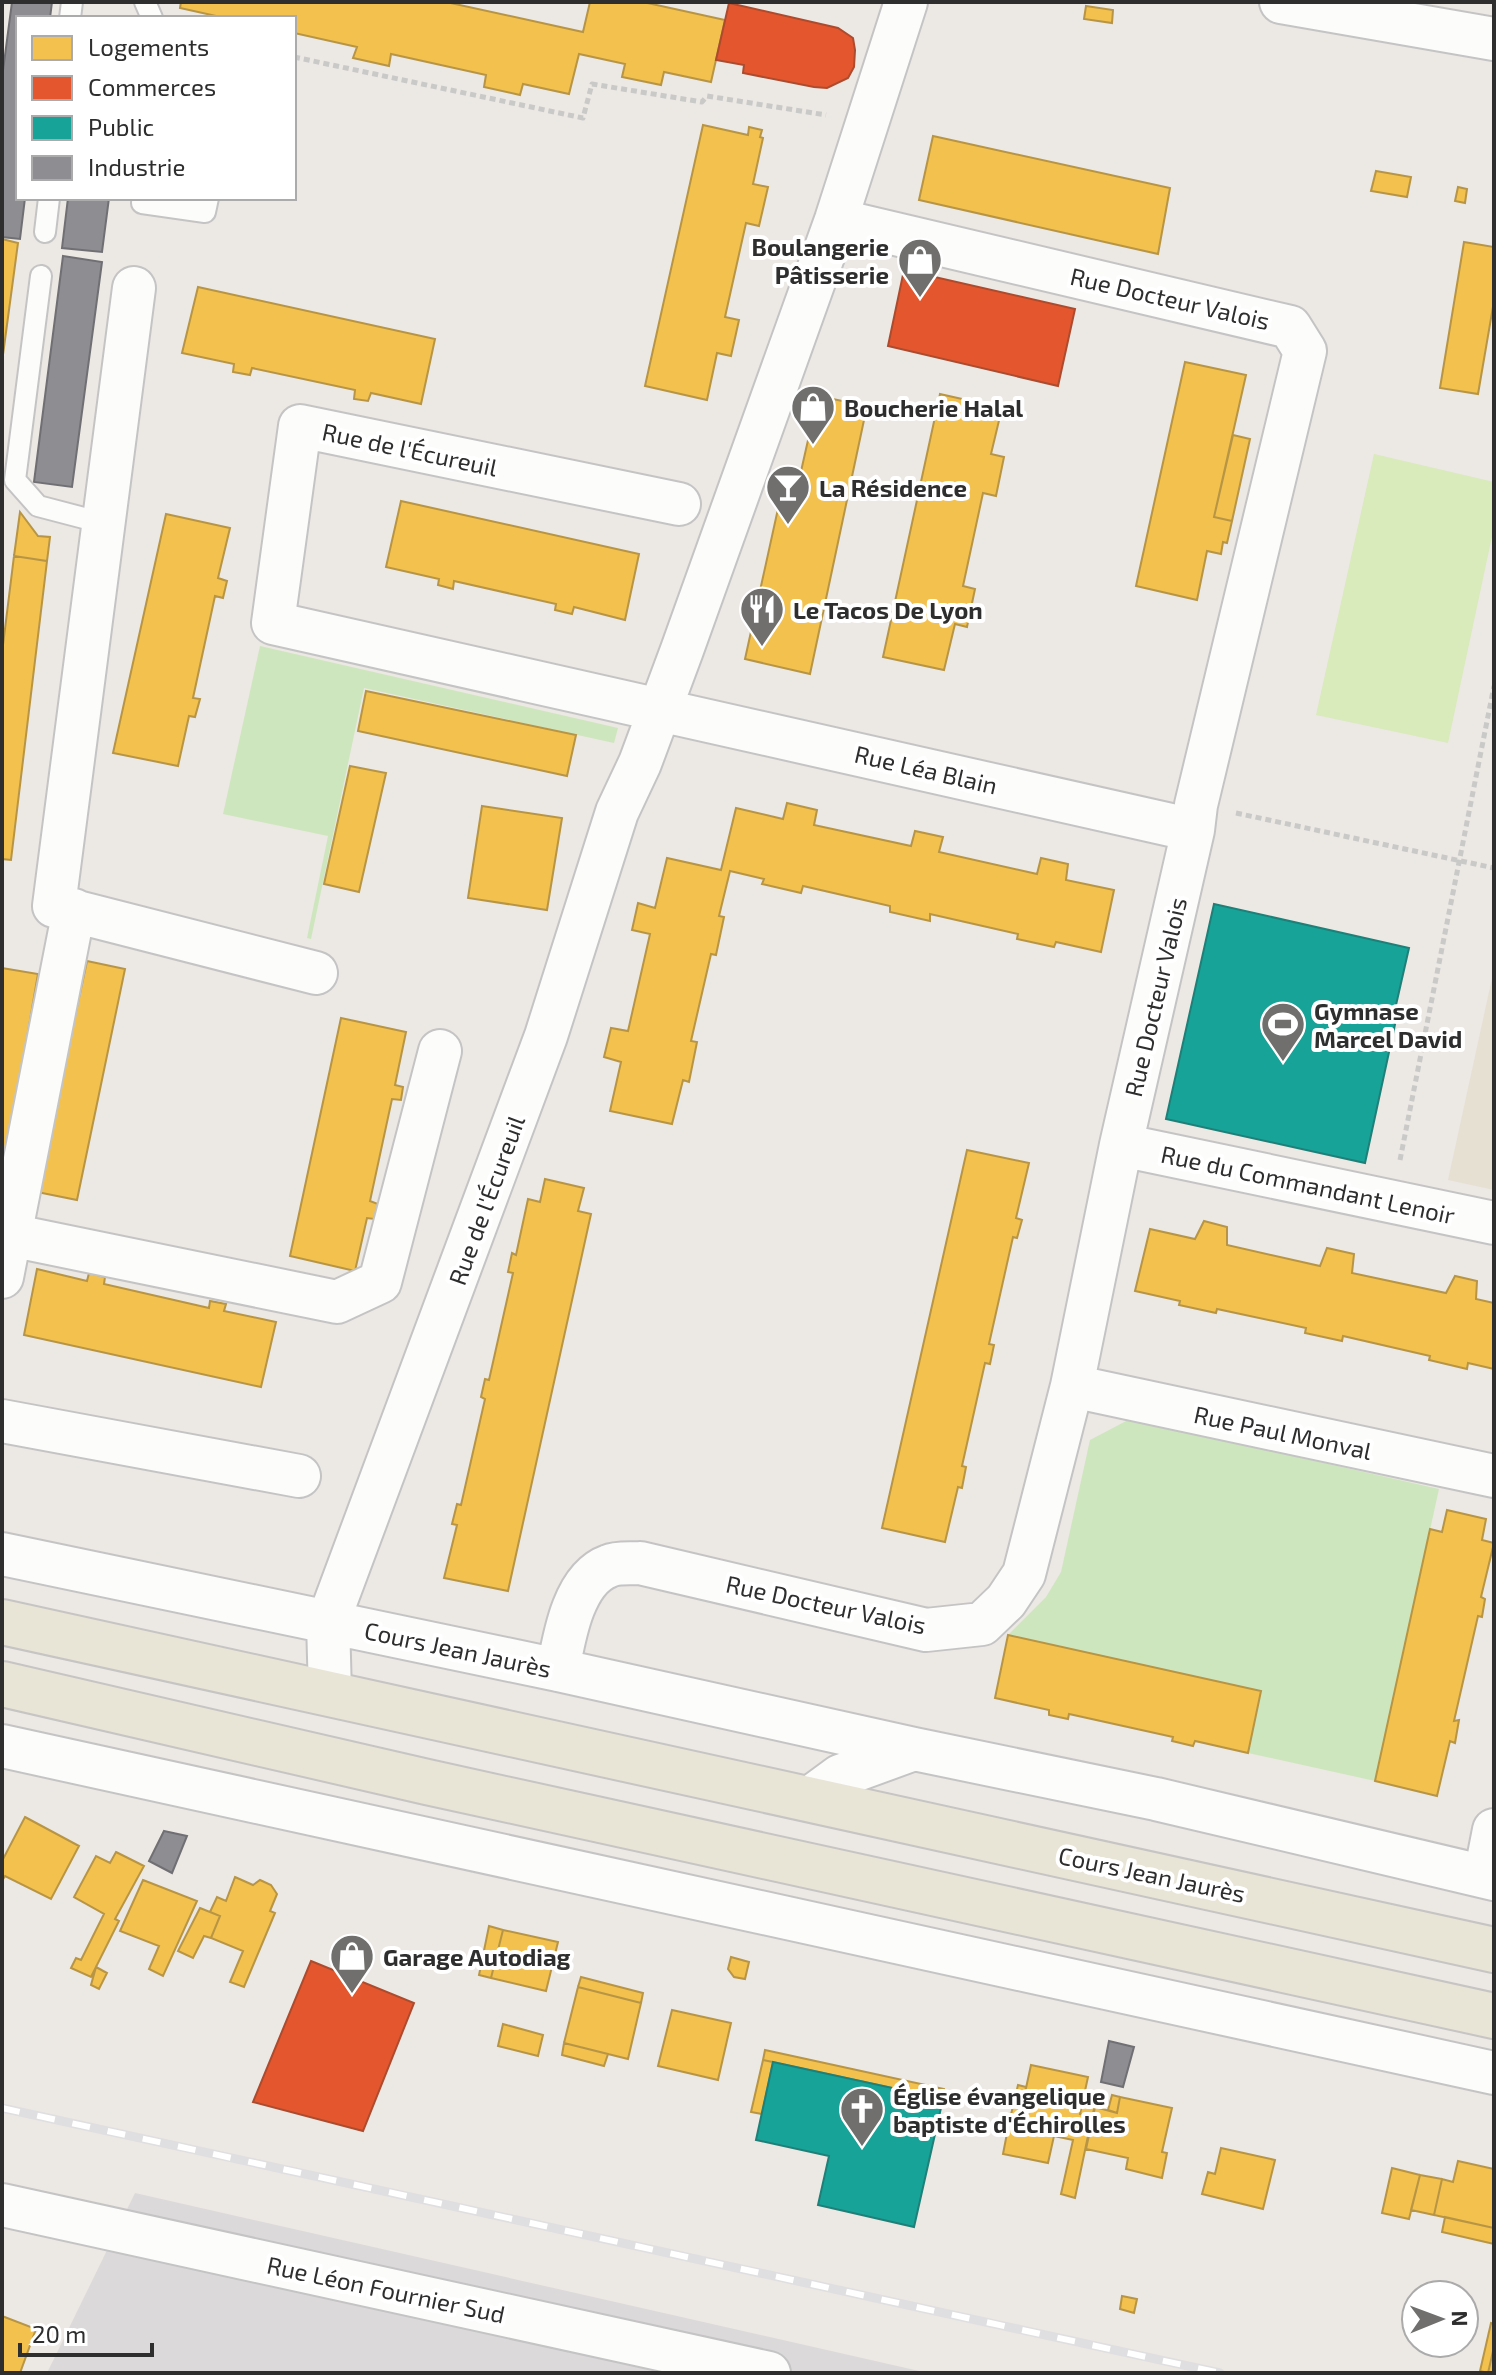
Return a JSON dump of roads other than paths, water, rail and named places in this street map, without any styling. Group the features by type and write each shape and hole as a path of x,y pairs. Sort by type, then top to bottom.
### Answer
{"main road":[{"name":"Cours Jean Jaurès","path":"2,1622 1494,1950"},
{"path":"2,1684 427,1782 1494,2016"}],"street":[{"name":"Rue de l'Écureuil","path":"330,1693 328,1622 546,1036 617,812 640,763 836,220 906,2"},
{"path":"1281,2 1494,39"},
{"name":"Rue Docteur Valois","path":"558,1670 569,1617 586,1584 608,1566 640,1563 926,1630 982,1624 1006,1601 1024,1574 1072,1386 1121,1145 1305,351 1290,327 836,220"},
{"path":"134,288 54,906 316,973"},
{"name":"Rue de l'Écureuil","path":"659,708 273,623 300,426 679,504"},
{"name":"Rue Léa Blain","path":"659,708 1195,817"},
{"path":"2,1277 74,910"},
{"path":"10,1235 337,1302 380,1282 440,1051"},
{"name":"Rue du Commandant Lenoir","path":"1121,1145 1494,1223"},
{"name":"Rue Paul Monval","path":"1072,1386 1494,1476"},
{"path":"2,1421 299,1476"},
{"name":"Cours Jean Jaurès","path":"2,1554 1156,1799 1490,1878"},
{"path":"2,1746 1494,2073"},
{"path":"810,1798 840,1776 914,1749"},
{"path":"371,1826 427,1782"},
{"path":"1490,1878 1494,1830"},
{"path":"863,1877 891,1942"},
{"name":"Rue Léon Fournier Sud","path":"2,2205 642,2360 769,2373"}],"lane":[{"path":"45,232 49,200"},
{"path":"143,200 142,203 205,212 208,200"},
{"path":"41,276 15,480 38,506 103,523"}],"railway":[{"path":"2,2108 1220,2373"}],"place":[{"name":"Boulangerie Pâtisserie","path":"920,299"},
{"name":"Boucherie Halal","path":"813,446"},
{"name":"La Résidence","path":"788,526"},
{"name":"Le Tacos De Lyon","path":"762,648"},
{"name":"Gymnase Marcel David","path":"1283,1063"},
{"name":"Garage Autodiag","path":"352,1995"},
{"name":"Église évangelique baptiste d'Échirolles","path":"862,2148"}]}
